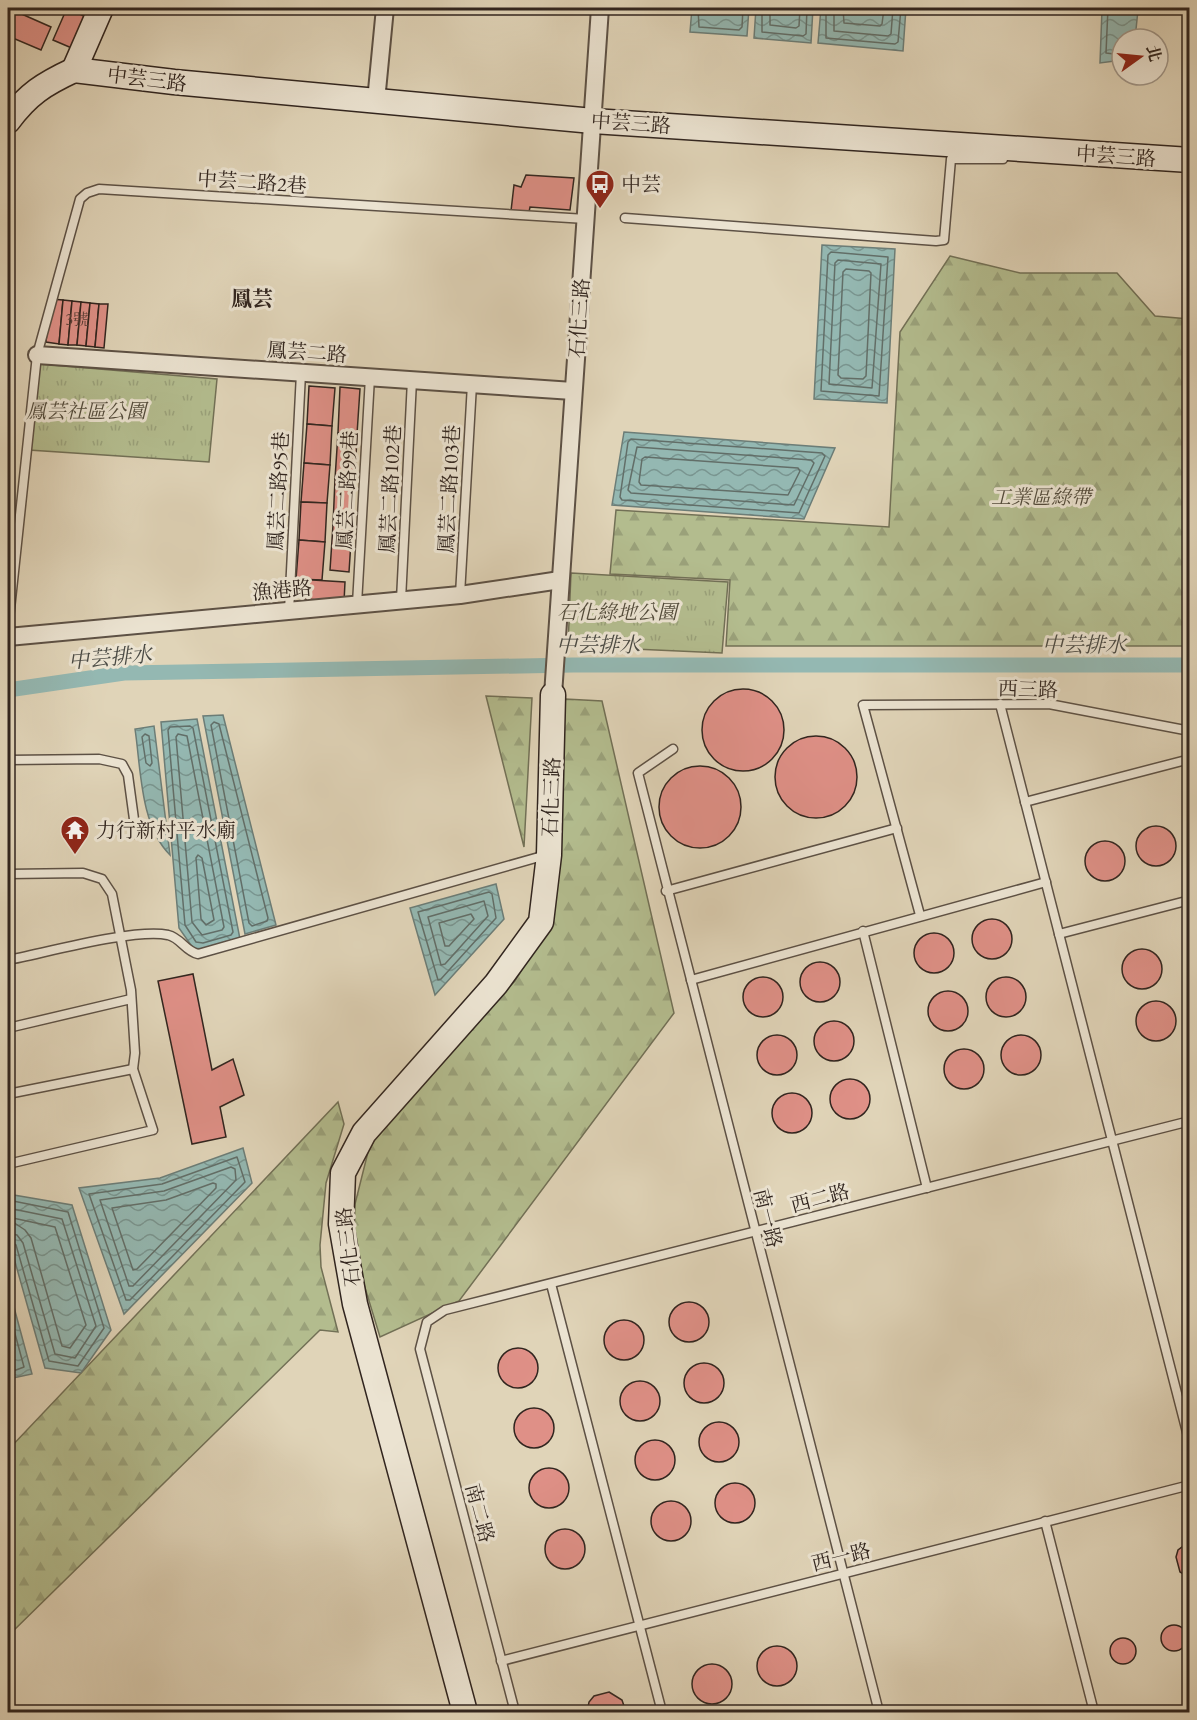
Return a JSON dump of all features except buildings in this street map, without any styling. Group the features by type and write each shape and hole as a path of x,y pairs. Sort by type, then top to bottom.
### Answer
{"street":[{"path":"8,121 24,98 47,82 74,70 101,8"},
{"path":"376,101 385,8"},
{"name":"石化三路","path":"465,1713 355,1304 341,1224 343,1173 364,1133 496,984 542,922 549,855 553,695 560,580 600,8"},
{"name":"中芸三路","path":"74,70 593,121 1185,160"},
{"name":"鳳芸二路","path":"38,355 573,391"},
{"name":"漁港路","path":"8,637 459,595 560,580"}],"lane":[{"path":"625,218 944,240 951,159 1009,159"},
{"path":"1020,159 1185,160"},
{"name":"中芸二路2巷","path":"8,628 38,355 80,199 87,193 99,189 586,219"},
{"name":"鳳芸二路95巷","path":"289,611 301,373"},
{"name":"鳳芸二路99巷","path":"357,604 370,377"},
{"name":"鳳芸二路102巷","path":"401,600 412,380"},
{"name":"鳳芸二路103巷","path":"459,595 472,384"},
{"path":"1000,704 1190,1444"},
{"name":"西三路","path":"897,828 863,705 1049,704 1190,731"},
{"name":"南一路","path":"673,749 638,773 666,891 691,980 754,1233 879,1713"},
{"path":"8,760 99,759 122,765 128,775 136,834"},
{"path":"1025,802 1190,759"},
{"path":"666,891 897,828 920,915"},
{"path":"8,960 121,937 167,935 177,939 189,952 198,954 549,855"},
{"path":"8,874 83,873 102,879 112,894 131,999 135,1053 133,1069 153,1130 8,1164"},
{"path":"691,980 1046,882"},
{"path":"1059,934 1190,900"},
{"path":"863,931 927,1188"},
{"path":"8,1028 131,999"},
{"path":"8,1094 133,1069"},
{"name":"西二路","path":"427,1323 445,1310 1190,1121"},
{"path":"551,1284 662,1713"},
{"name":"南二路","path":"427,1323 420,1349 514,1713"},
{"name":"西一路","path":"501,1661 1190,1485"},
{"path":"1045,1521 1094,1713"}],"green space":[{"name":"工業區綠帶","path":"950,256 1020,273 1117,273 1155,316 1189,319 1189,646 726,646 730,580 610,574 616,510 889,527 900,332"},
{"name":"鳳芸社區公園","path":"40,364 217,379 209,462 29,450"},
{"name":"石化綠地公園","path":"571,573 728,582 722,653 568,646"},
{"path":"486,696 532,698 524,847"},
{"path":"565,699 602,701 674,1013 459,1301 380,1337 356,1258 354,1240 355,1204 368,1152 384,1121 515,981 532,953"},
{"path":"338,1102 344,1124 326,1183 320,1245 321,1267 338,1332 320,1330 8,1636 8,1450"}],"water":[{"path":"692,8 749,8 747,36 690,32"},
{"path":"756,8 813,8 811,43 754,38"},
{"path":"821,8 906,8 903,51 818,43"},
{"path":"1102,9 1138,10 1136,27 1110,27 1110,62 1100,63"},
{"path":"822,245 895,249 887,403 814,399"},
{"path":"624,432 835,448 804,519 612,505"},
{"path":"223,715 276,925 245,934 203,716"},
{"path":"197,719 240,939 203,949 193,948 179,928 161,722"},
{"path":"154,726 170,855 160,843 153,828 147,812 141,779 135,729"},
{"path":"496,884 504,919 435,995 410,908"},
{"path":"243,1148 252,1183 124,1314 79,1188 160,1178"},
{"path":"8,1194 72,1205 111,1330 81,1373 45,1368 8,1237"},
{"path":"8,1285 32,1374 8,1379"}],"waterway":[{"name":"中芸排水","path":"8,690 124,673 573,665 1190,665"}],"place":[{"name":"中芸","path":"600,210"},
{"name":"力行新村平水廟","path":"75,856"}],"district":[{"name":"鳳芸","path":"252,298"}]}
